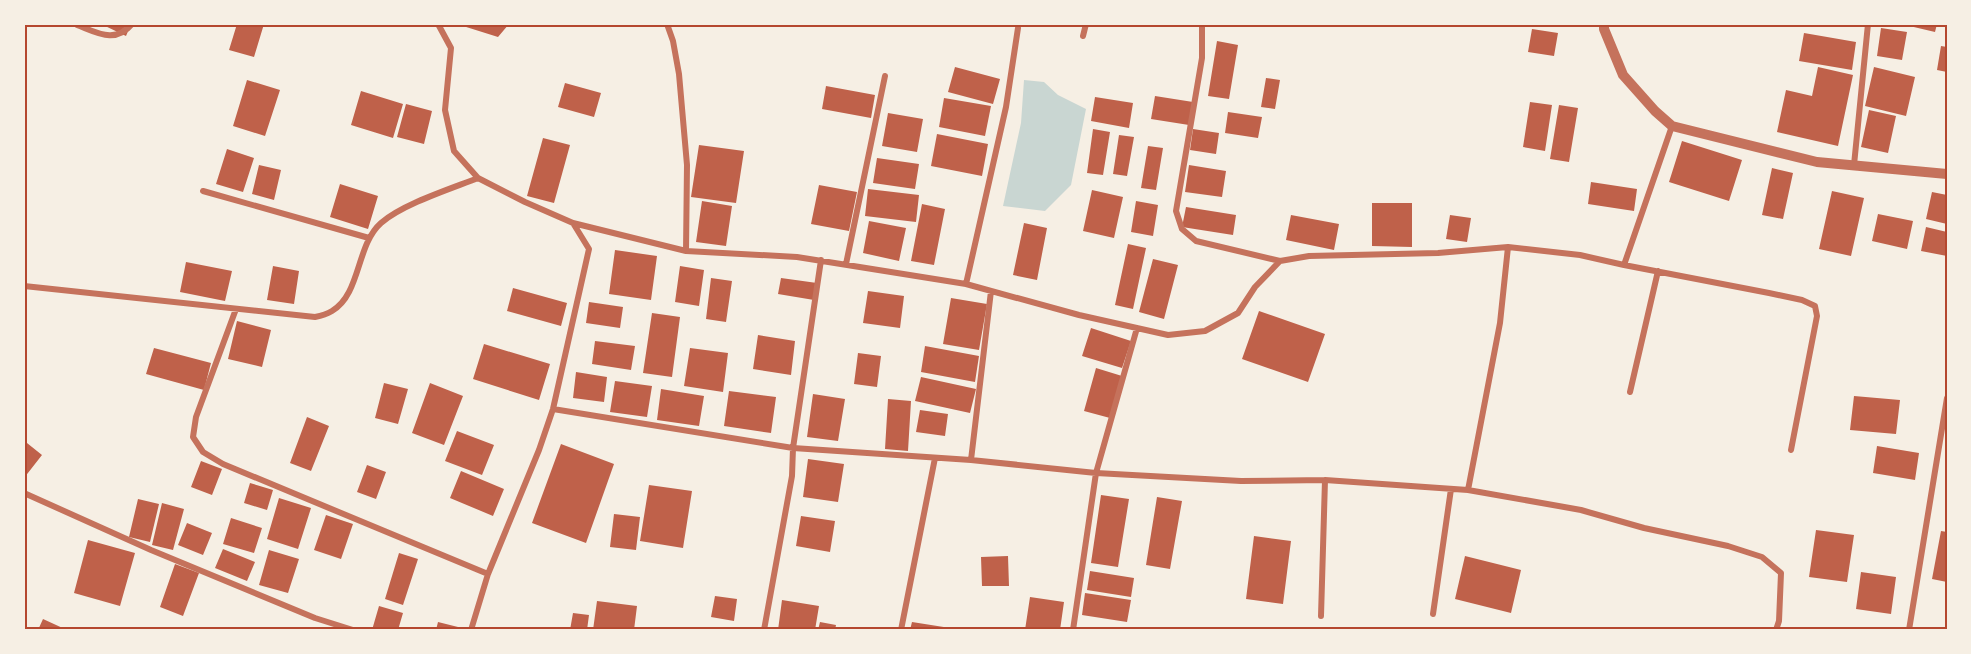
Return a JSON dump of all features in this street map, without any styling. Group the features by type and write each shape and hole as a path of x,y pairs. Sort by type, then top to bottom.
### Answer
{"street":[{"path":"77,24 101,34 113,36 123,34 132,24"},
{"path":"438,24 451,48 445,110 454,151 478,178 525,202 573,222 687,251 797,257 966,284 1079,315 1168,335 1205,331 1238,313 1255,287 1280,261"},
{"path":"667,24 674,41 679,74 687,165 687,251"},
{"path":"1083,36 1086,24"},
{"path":"1202,24 1202,58 1176,211 1182,229 1196,241 1280,261 1309,256 1438,253 1508,247 1580,255 1802,300 1815,306 1817,316 1791,450"},
{"path":"1604,24 1623,75 1655,111 1672,126 1817,162 1947,174"},
{"path":"1854,165 1868,24"},
{"path":"966,284 1006,107 1018,28"},
{"path":"846,264 885,76"},
{"path":"1624,265 1672,126"},
{"path":"24,286 315,317 331,312 341,305 349,291 369,238 380,224 397,212 478,178"},
{"path":"203,191 369,238"},
{"path":"471,630 489,574 553,409 589,249 573,222"},
{"path":"1468,490 1500,323 1508,247"},
{"path":"764,630 792,476 793,448 821,260"},
{"path":"1630,392 1658,271"},
{"path":"971,460 991,291"},
{"path":"236,309 196,417 193,437 203,452 223,464 489,574"},
{"path":"1073,630 1096,473 1137,328"},
{"path":"1909,630 1947,398"},
{"path":"553,409 793,448 971,460 1096,473 1241,481 1325,480 1468,490 1581,510 1644,528 1728,546 1762,557 1781,573 1779,621 1776,630"},
{"path":"900,630 935,458"},
{"path":"1321,616 1325,480"},
{"path":"1433,614 1451,489"},
{"path":"24,494 315,618 353,630"}],"shaded area":[{"path":"1024,80 1044,82 1058,95 1086,109 1071,185 1045,211 1003,206 1021,123"}],"building":[{"path":"101,24 131,24 126,36"},
{"path":"237,24 264,24 254,57 229,50"},
{"path":"464,24 509,24 498,37 463,26"},
{"path":"1901,24 1937,24 1935,32"},
{"path":"1881,28 1907,32 1902,60 1877,56"},
{"path":"1532,29 1558,33 1554,56 1528,52"},
{"path":"1804,33 1856,42 1852,70 1799,61"},
{"path":"1217,41 1238,45 1229,99 1208,96"},
{"path":"1941,46 1947,47 1947,72 1937,70"},
{"path":"955,67 1000,79 993,104 948,92"},
{"path":"1818,67 1853,75 1838,146 1777,132 1786,90 1812,96"},
{"path":"1874,67 1915,77 1906,116 1865,106"},
{"path":"1266,78 1280,80 1275,109 1261,107"},
{"path":"247,80 280,90 265,136 233,126"},
{"path":"565,83 601,93 594,117 558,107"},
{"path":"826,86 875,95 871,118 822,109"},
{"path":"361,91 403,104 393,138 351,125"},
{"path":"1155,96 1193,102 1189,125 1151,119"},
{"path":"1095,97 1133,103 1129,128 1091,121"},
{"path":"944,98 991,106 985,136 939,127"},
{"path":"1530,102 1552,105 1545,151 1523,147"},
{"path":"406,104 432,111 424,144 397,137"},
{"path":"1559,105 1578,108 1569,162 1550,159"},
{"path":"1869,110 1896,116 1888,153 1861,147"},
{"path":"1228,112 1262,117 1258,138 1225,133"},
{"path":"888,113 923,119 917,152 882,146"},
{"path":"1093,129 1110,132 1103,175 1087,173"},
{"path":"1193,129 1219,133 1216,154 1190,150"},
{"path":"937,134 988,144 982,176 931,166"},
{"path":"1119,135 1134,137 1127,176 1113,174"},
{"path":"543,138 570,145 554,203 527,196"},
{"path":"1682,141 1742,160 1729,201 1669,182"},
{"path":"699,145 744,151 736,203 691,197"},
{"path":"1148,146 1163,148 1156,190 1141,188"},
{"path":"227,149 254,158 243,192 216,184"},
{"path":"877,158 919,164 915,189 873,183"},
{"path":"259,165 281,170 274,200 252,194"},
{"path":"1189,165 1226,171 1222,197 1185,192"},
{"path":"1772,168 1793,173 1783,219 1762,215"},
{"path":"1591,182 1637,189 1634,211 1588,204"},
{"path":"340,184 378,196 368,229 330,217"},
{"path":"819,185 857,192 849,231 811,224"},
{"path":"868,189 919,195 916,222 865,216"},
{"path":"1092,190 1123,197 1114,238 1083,231"},
{"path":"1832,191 1864,198 1851,256 1819,249"},
{"path":"1932,192 1947,195 1947,224 1926,219"},
{"path":"702,201 732,206 726,246 696,242"},
{"path":"1136,201 1158,205 1153,236 1131,232"},
{"path":"1372,203 1412,203 1412,247 1372,246"},
{"path":"922,204 945,209 934,265 911,261"},
{"path":"1186,207 1236,215 1233,235 1182,227"},
{"path":"1878,214 1913,221 1907,249 1872,241"},
{"path":"1291,215 1339,224 1334,250 1286,240"},
{"path":"1450,215 1471,218 1467,242 1446,239"},
{"path":"869,221 906,228 899,261 863,253"},
{"path":"1024,223 1047,228 1037,280 1013,275"},
{"path":"1926,227 1947,232 1947,256 1921,251"},
{"path":"1128,244 1146,248 1133,309 1115,305"},
{"path":"615,250 657,256 651,300 609,294"},
{"path":"1153,259 1178,265 1164,319 1139,312"},
{"path":"186,262 232,271 225,301 180,292"},
{"path":"273,266 299,271 294,304 267,300"},
{"path":"680,266 704,270 699,306 675,302"},
{"path":"711,278 732,281 726,322 706,319"},
{"path":"781,278 817,283 814,300 778,294"},
{"path":"513,288 567,303 561,326 507,311"},
{"path":"868,291 904,296 900,328 863,323"},
{"path":"951,298 987,304 979,350 943,344"},
{"path":"589,302 623,307 620,328 586,323"},
{"path":"1259,311 1325,334 1308,382 1242,359"},
{"path":"652,313 680,317 672,377 643,373"},
{"path":"237,321 271,330 262,367 228,359"},
{"path":"1091,328 1131,341 1122,368 1082,356"},
{"path":"758,335 795,341 791,375 753,369"},
{"path":"595,341 635,346 631,370 592,364"},
{"path":"484,344 550,364 539,400 473,379"},
{"path":"925,346 979,356 975,382 921,372"},
{"path":"154,348 211,363 204,390 146,374"},
{"path":"690,348 728,353 723,392 684,386"},
{"path":"858,353 881,356 877,387 854,384"},
{"path":"1096,368 1122,376 1110,418 1084,411"},
{"path":"576,372 607,377 604,402 573,398"},
{"path":"921,377 976,389 970,413 915,401"},
{"path":"615,381 652,386 647,417 610,412"},
{"path":"384,383 408,389 398,424 375,418"},
{"path":"430,383 463,396 444,445 412,433"},
{"path":"661,389 704,396 699,426 657,420"},
{"path":"729,391 776,397 771,433 724,426"},
{"path":"813,394 845,399 838,441 807,437"},
{"path":"1854,396 1900,400 1896,434 1850,430"},
{"path":"888,399 911,401 908,451 885,449"},
{"path":"920,410 948,414 945,436 916,432"},
{"path":"307,417 329,426 311,471 290,463"},
{"path":"457,431 494,445 482,475 445,461"},
{"path":"27,443 42,455 24,478 24,446"},
{"path":"561,444 614,464 586,543 532,523"},
{"path":"1877,446 1919,453 1915,480 1873,473"},
{"path":"808,459 844,464 838,502 803,497"},
{"path":"201,461 222,469 212,495 191,487"},
{"path":"367,465 386,472 376,499 357,492"},
{"path":"461,471 504,489 493,516 450,498"},
{"path":"250,483 273,490 267,510 244,503"},
{"path":"649,485 692,491 683,548 640,541"},
{"path":"1101,495 1129,499 1118,567 1091,563"},
{"path":"1157,497 1182,501 1170,569 1146,565"},
{"path":"279,498 311,508 298,549 267,539"},
{"path":"138,499 159,504 150,542 129,537"},
{"path":"162,503 184,509 173,550 152,545"},
{"path":"614,514 640,517 636,550 610,547"},
{"path":"326,515 353,524 341,559 314,550"},
{"path":"801,516 835,521 830,552 796,546"},
{"path":"231,518 262,528 254,553 223,544"},
{"path":"187,523 212,533 203,555 178,545"},
{"path":"1816,530 1854,535 1847,582 1809,577"},
{"path":"1941,531 1947,532 1947,582 1932,579"},
{"path":"1254,536 1291,541 1283,604 1246,599"},
{"path":"88,540 135,553 120,606 74,593"},
{"path":"223,549 255,562 247,581 215,568"},
{"path":"269,550 299,559 288,593 259,585"},
{"path":"399,553 418,559 403,605 385,599"},
{"path":"1008,556 1009,586 982,586 981,557"},
{"path":"1465,556 1521,570 1511,613 1455,599"},
{"path":"175,564 199,573 183,616 160,607"},
{"path":"1090,571 1134,578 1131,597 1087,590"},
{"path":"1861,572 1896,577 1891,614 1856,609"},
{"path":"1085,593 1131,600 1127,622 1082,615"},
{"path":"715,596 737,599 734,621 711,617"},
{"path":"1030,597 1064,602 1060,630 1025,630"},
{"path":"782,600 819,606 815,630 778,630"},
{"path":"597,601 637,606 634,630 593,630"},
{"path":"379,606 403,613 398,630 372,630"},
{"path":"573,613 589,615 587,630 570,630"},
{"path":"43,619 67,630 38,630"},
{"path":"438,622 458,627 458,630 436,630"},
{"path":"820,622 836,625 835,630 818,630"},
{"path":"912,622 950,628 950,630 910,630"}]}
